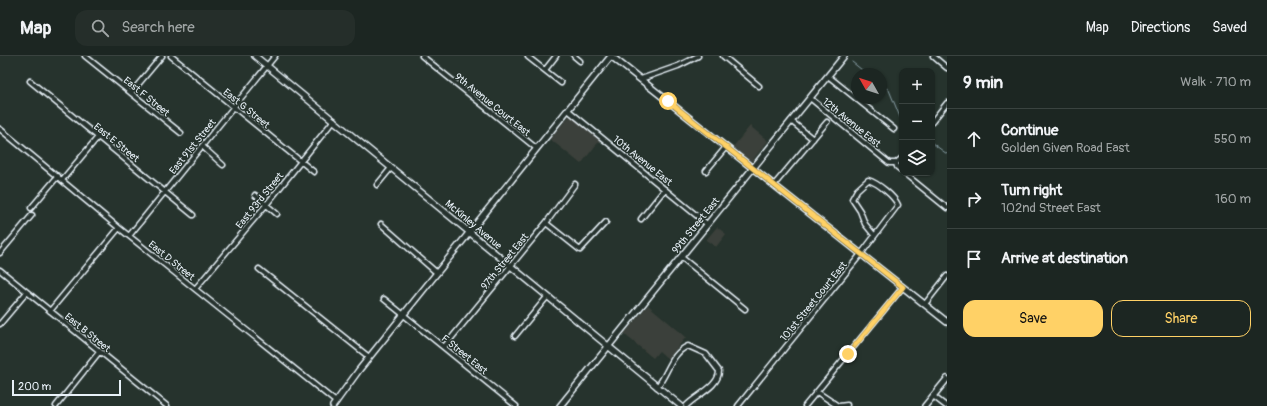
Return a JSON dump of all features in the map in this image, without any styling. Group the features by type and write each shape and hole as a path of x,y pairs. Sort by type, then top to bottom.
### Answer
{"street":[{"name":"East F Street","path":"85,56 181,133"},
{"path":"132,93 162,56"},
{"name":"East G Street","path":"171,56 314,172"},
{"name":"McKinley Avenue","path":"256,56 681,406"},
{"name":"East 91st Street","path":"129,236 275,56"},
{"name":"9th Avenue Court East","path":"422,56 536,148"},
{"path":"545,70 556,56"},
{"path":"574,56 580,61"},
{"path":"335,404 359,370 611,56 947,322"},
{"path":"641,79 678,66 698,56"},
{"path":"723,56 759,86"},
{"name":"99th Street East","path":"560,406 844,56"},
{"path":"933,56 947,68"},
{"path":"528,57 562,83"},
{"path":"828,76 894,129"},
{"name":"East E Street","path":"30,81 193,215"},
{"name":"12th Avenue East","path":"810,98 889,163 896,163 899,169"},
{"path":"935,119 946,106"},
{"name":"10th Avenue East","path":"568,110 707,224"},
{"name":"East 93rd Street","path":"195,289 266,205 334,120"},
{"path":"791,121 813,138"},
{"path":"774,185 827,122"},
{"name":"East D Street","path":"0,129 335,404"},
{"path":"62,180 98,137"},
{"path":"202,146 223,165"},
{"path":"706,171 726,147"},
{"path":"377,185 391,168"},
{"path":"31,208 58,176"},
{"path":"908,176 947,208"},
{"name":"101st Street Court East","path":"738,406 862,254 874,235 898,205 895,199 872,181 868,180 857,190 852,199 860,211 865,224 874,235"},
{"name":"97th Street East","path":"444,347 546,223 575,184"},
{"path":"641,219 665,189"},
{"path":"255,195 277,214"},
{"path":"0,254 32,215"},
{"path":"546,223 580,250 606,222"},
{"path":"381,224 437,274"},
{"path":"50,311 119,228"},
{"path":"680,257 745,309"},
{"path":"259,269 369,358"},
{"name":"East B Street","path":"0,270 167,406"},
{"path":"925,304 947,276"},
{"path":"805,406 903,287"},
{"path":"0,324 27,292"},
{"path":"515,336 547,297"},
{"path":"384,299 404,315"},
{"name":"F Street East","path":"404,315 516,406"},
{"path":"657,387 665,376 673,359 681,349 688,346 706,354 719,371 719,374 710,387 696,396 686,406"},
{"path":"56,406 100,351"},
{"path":"925,406 947,379"},
{"path":"817,392 838,406 847,405"},
{"path":"933,396 946,406"}],"shaded area":[{"path":"570,115 600,140 581,164 550,139"},
{"path":"750,126 768,141 751,162 733,147"},
{"path":"717,227 726,234 716,247 706,240"},
{"path":"648,305 686,337 668,359 659,351 653,358 624,334"}],"waterway":[{"path":"852,62 860,68"},
{"path":"887,88 899,115"},
{"path":"935,145 947,154"}],"route":[{"path":"668,101 903,287 848,354"}]}
